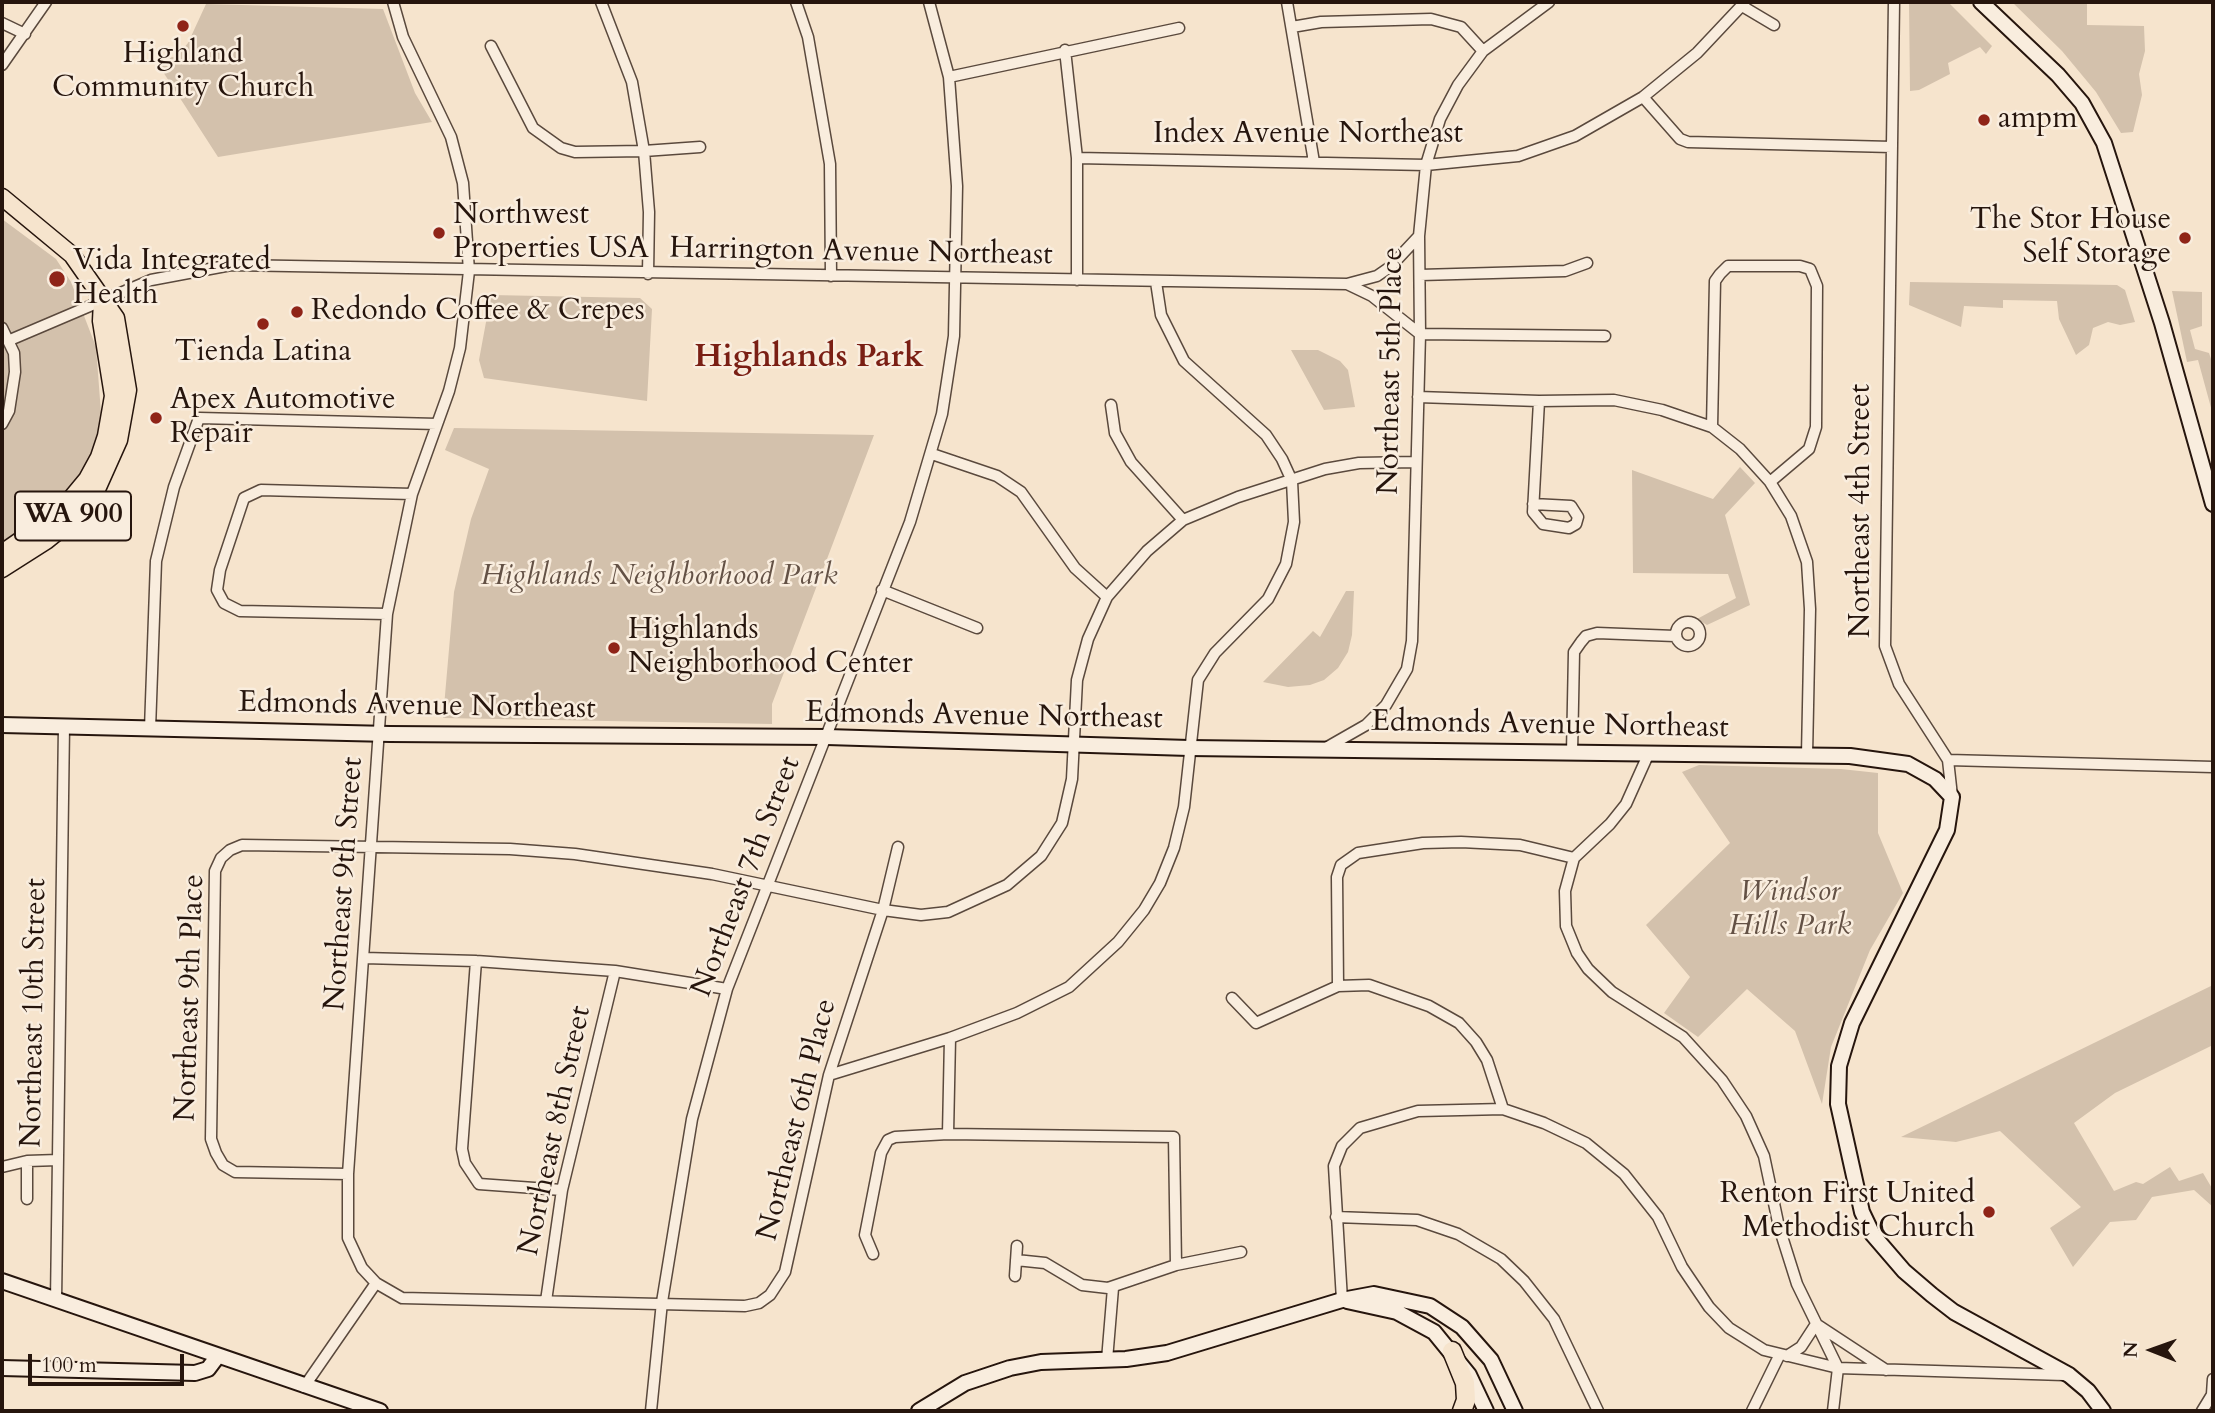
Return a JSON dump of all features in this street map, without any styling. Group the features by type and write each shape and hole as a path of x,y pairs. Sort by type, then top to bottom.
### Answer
{"highway":[{"path":"1452,1350 1465,1383 1466,1400 1462,1411"}],"main road":[{"name":"WA 900","path":"2,197 72,255 116,318 128,380 119,440 98,487 67,523 47,541 2,569"},
{"name":"WA 900","path":"2,553 58,514 87,479 106,436 113,396 101,321 102,301"},
{"path":"113,396 117,403 114,432 119,440"}],"street":[{"path":"2,65 46,2"},
{"name":"Northeast 9th Street","path":"376,1283 362,1268 348,1238 348,1174 381,734 387,614 412,494 460,348 469,271 463,183 451,137 404,37 393,2"},
{"path":"601,2 632,82 644,151 649,212 648,274"},
{"path":"796,2 808,37 830,164 831,276"},
{"name":"Northeast 7th Street","path":"651,1411 662,1302 692,1119 727,989 909,522 932,453 949,378 954,337 957,186 948,77 929,2"},
{"path":"1287,2 1314,162"},
{"name":"Northeast 5th Place","path":"1323,749 1366,725 1386,705 1407,669 1412,641 1419,236 1426,165 1440,119 1458,85 1483,51 1549,2"},
{"name":"Northeast 4th Street","path":"1894,2 1885,646 1899,684 1948,760 1952,797 1947,830 1844,1045 1839,1066 1838,1104 1862,1212 1873,1235 1904,1271 1954,1312 2068,1375 2088,1391 2103,1411"},
{"path":"1982,2 2058,75 2082,103 2104,143 2162,323 2213,504"},
{"name":"Index Avenue Northeast","path":"1077,158 1426,165 1518,156 1575,136 1643,97 1697,53 1743,4 1774,24"},
{"path":"1292,27 1321,22 1431,19 1461,27 1483,51"},
{"path":"2,23 25,34"},
{"path":"948,77 1065,50 1179,28"},
{"path":"491,46 533,128 545,139 575,152 644,151 700,146"},
{"path":"1065,50 1077,158 1077,280"},
{"path":"1643,97 1680,139 1688,142 1892,147"},
{"name":"Harrington Avenue Northeast","path":"10,340 151,280 231,265 1347,284 1384,271 1402,256 1419,236"},
{"path":"1420,275 1565,271 1587,262"},
{"path":"1712,427 1715,281 1728,266 1800,266 1810,269 1817,286 1816,427 1809,449 1795,464 1770,482"},
{"path":"828,1074 950,1038 1017,1013 1069,987 1124,934 1160,883 1174,848 1184,807 1198,680 1215,653 1268,599 1286,564 1294,530 1292,481 1266,435 1184,361 1161,315 1156,282"},
{"name":"Harrington Avenue Northeast","path":"1347,284 1373,296 1419,334"},
{"path":"2,328 14,353 15,382 9,411 2,424"},
{"path":"1419,334 1605,336"},
{"path":"1418,397 1539,401 1614,400 1662,410 1712,427 1740,449 1770,482 1791,516 1807,562 1810,599 1807,755"},
{"path":"1533,504 1539,401"},
{"path":"1111,405 1115,433 1131,463 1183,520"},
{"path":"150,729 156,561 174,487 199,418 437,424"},
{"path":"932,453 997,476 1021,492 1075,568 1107,597"},
{"name":"Northeast 9th Place","path":"348,1174 235,1172 223,1164 216,1153 211,1139 215,871 221,858 242,845 510,849 575,854 767,885 883,910 921,915 948,912 1007,886 1041,856 1062,823 1072,779 1077,680 1088,639 1107,597 1147,551 1183,520 1238,497 1325,469 1359,463 1416,462"},
{"path":"387,614 240,611 224,603 217,590 220,570 244,498 261,489 412,494"},
{"path":"881,590 977,628"},
{"path":"1572,752 1574,652 1586,636 1597,633 1675,636"},
{"name":"Edmonds Avenue Northeast","path":"2,725 381,734 827,737 1189,748 1873,757 1908,764 1934,779 1952,797"},
{"name":"Northeast 10th Street","path":"56,1301 64,726"},
{"path":"1648,755 1626,804 1610,824 1574,858 1565,891 1566,926 1577,953 1612,992 1683,1037 1722,1080 1746,1116 1764,1156 1779,1227 1797,1284 1838,1368 1833,1411"},
{"path":"1948,760 2213,767"},
{"path":"1338,986 1338,877 1341,865 1358,853 1423,843 1461,842 1520,845 1574,858"},
{"name":"Northeast 6th Place","path":"376,1283 402,1298 745,1306 760,1303 778,1287 785,1272 828,1074 883,910 898,847"},
{"path":"364,958 476,961 615,971 727,989"},
{"path":"476,961 462,1149 465,1163 479,1184 562,1190"},
{"name":"Northeast 8th Street","path":"546,1301 562,1190 615,971"},
{"path":"1232,999 1251,1019 1262,1023 1338,986 1369,985 1429,1006 1459,1023 1487,1060 1503,1109"},
{"path":"948,1133 950,1038"},
{"path":"1342,1300 1334,1166 1337,1155 1360,1128 1418,1111 1503,1109 1544,1123 1586,1143 1624,1174 1658,1217 1682,1267 1709,1307 1745,1340 1784,1355 1838,1368 2068,1375"},
{"path":"873,1254 865,1235 881,1153 888,1140 903,1135 948,1133 1174,1137 1176,1265"},
{"path":"2,1167 27,1161 58,1160"},
{"path":"27,1161 27,1199"},
{"path":"1336,1217 1417,1220 1458,1234 1502,1259 1524,1280 1554,1319 1598,1411"},
{"path":"1015,1276 1017,1246"},
{"path":"1016,1260 1045,1263 1088,1287 1113,1287 1176,1265 1241,1252"},
{"path":"2,1281 380,1411"},
{"path":"304,1387 376,1283"},
{"path":"1107,1360 1113,1287"},
{"path":"919,1411 965,1383 1010,1368 1041,1362 1107,1360 1167,1353 1342,1300 1374,1294 1430,1306 1449,1317 1478,1342 1491,1360 1515,1411"},
{"path":"1342,1300 1381,1307 1409,1317 1434,1332 1452,1350 1469,1375 1486,1411"},
{"path":"1752,1411 1784,1355 1801,1347 1816,1324"},
{"path":"1816,1324 1886,1370"},
{"path":"2,1368 195,1373 208,1369 217,1357"},
{"path":"2202,1411 2213,1394 2213,1379"}],"green space":[{"path":"1909,2 1948,2 1992,46 1986,54 1980,47 1948,63 1950,74 1919,90 1910,91"},
{"path":"2012,2 2087,2 2087,25 2144,26 2145,51 2139,74 2142,95 2133,132 2121,133 2096,92 2062,51"},
{"path":"206,4 383,9 415,93 432,122 218,157 156,61 177,56 188,43"},
{"path":"2,219 56,259 71,282 96,347 101,413 95,447 85,472 63,500 2,545"},
{"path":"1910,282 2117,285 2125,290 2135,322 2120,325 2108,322 2093,328 2089,345 2076,355 2059,319 2057,301 2003,300 2003,308 1964,306 1961,327 1909,305"},
{"path":"2172,291 2202,292 2202,326 2190,330 2195,349 2209,353 2213,365 2213,415 2198,360 2187,362"},
{"path":"491,295 640,298 652,309 647,401 484,378 479,360"},
{"path":"1291,350 1318,350 1340,361 1348,370 1355,407 1324,410"},
{"name":"Highlands Neighborhood Park","path":"454,428 874,435 772,704 772,724 443,718 454,592 471,519 489,469 445,450"},
{"path":"1740,467 1755,483 1725,515 1750,605 1707,625 1697,619 1736,598 1728,574 1633,573 1632,470 1713,499"},
{"path":"1346,591 1354,591 1352,635 1348,652 1338,668 1324,680 1310,685 1288,687 1263,682 1313,631 1320,637"},
{"name":"Windsor Hills Park","path":"1699,765 1841,769 1878,773 1878,833 1903,893 1870,950 1831,1047 1822,1104 1795,1031 1747,989 1698,1037 1664,1013 1690,977 1646,925 1730,843 1682,772"},
{"path":"2213,985 2213,1045 2115,1093 2074,1123 2114,1191 2136,1182 2143,1184 2170,1167 2179,1181 2203,1173 2213,1190 2213,1207 2194,1190 2152,1197 2136,1220 2110,1222 2073,1267 2050,1228 2081,1207 2000,1131 1956,1142 1901,1137"}],"place":[{"name":"Highland Community Church","path":"183,26"},
{"name":"ampm","path":"1984,120"},
{"name":"Northwest Properties USA","path":"439,233"},
{"name":"The Stor House Self Storage","path":"2185,238"},
{"name":"Vida Integrated Health","path":"57,279"},
{"name":"Redondo Coffee & Crepes","path":"297,312"},
{"name":"Tienda Latina","path":"263,324"},
{"name":"Apex Automotive Repair","path":"156,418"},
{"name":"Highlands Neighborhood Center","path":"614,648"},
{"name":"Renton First United Methodist Church","path":"1989,1212"}],"district":[{"name":"Highlands Park","path":"809,359"}]}
